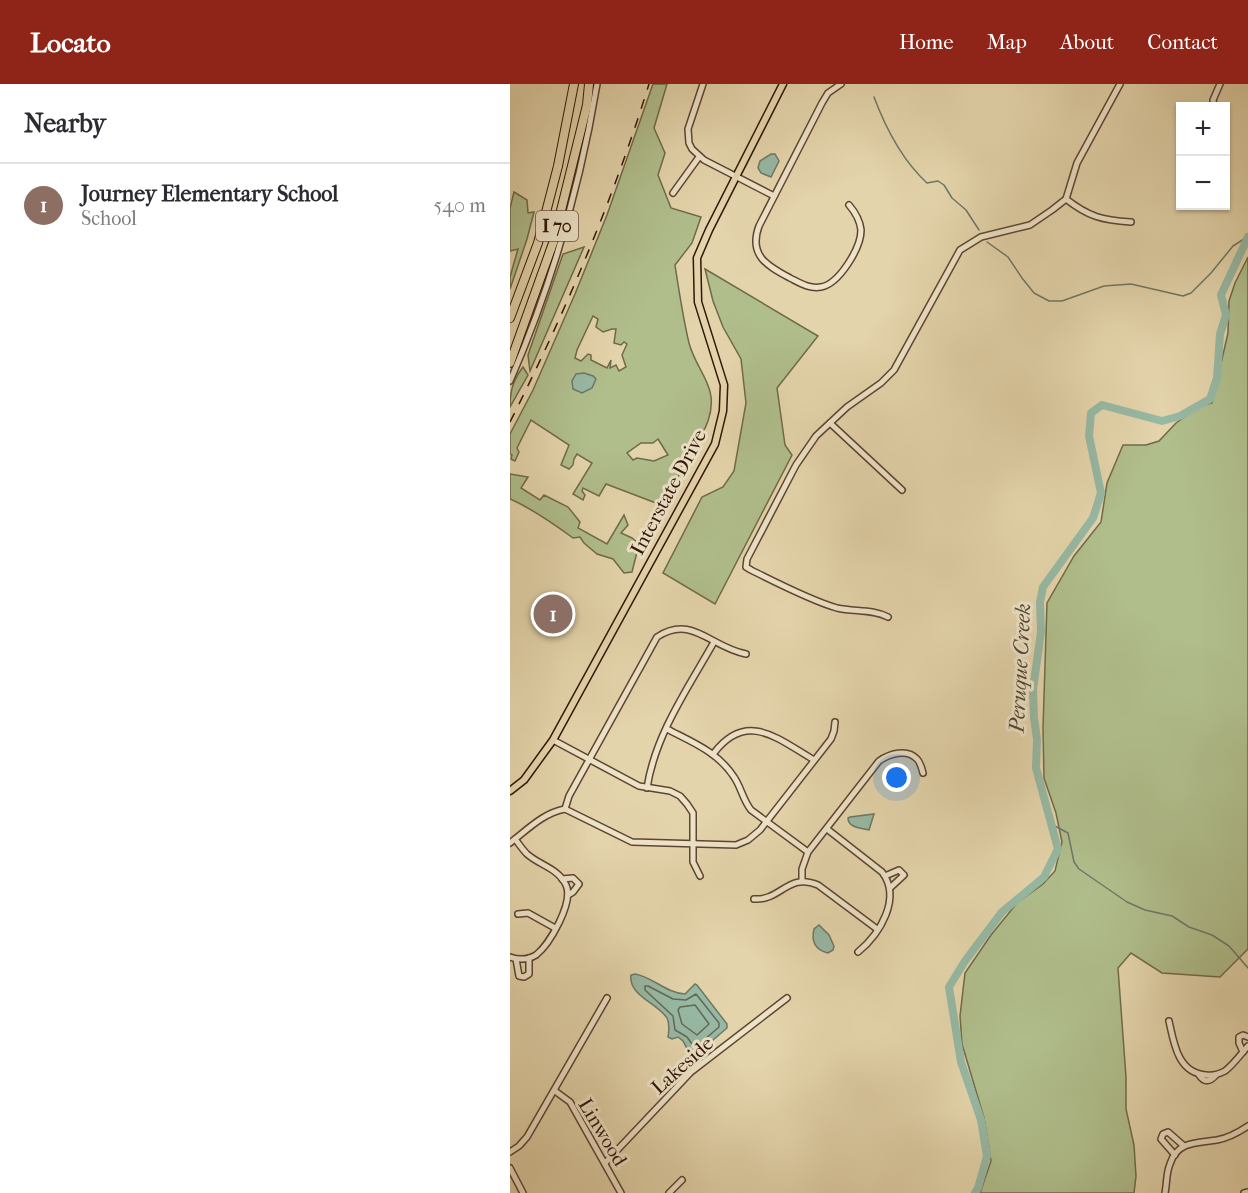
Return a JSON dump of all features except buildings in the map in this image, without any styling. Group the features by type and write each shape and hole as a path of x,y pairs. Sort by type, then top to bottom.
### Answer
{"highway":[{"name":"I 70","path":"510,318 538,243 558,166 574,84"},
{"name":"I 70","path":"510,363 553,243 587,105 590,84"}],"main road":[{"name":"Interstate Drive","path":"510,791 524,780 553,741 715,444 723,417 724,385 703,324 698,302 697,258 783,84"}],"street":[{"path":"510,381 542,302 558,253 579,176 597,84"},
{"path":"703,84 690,122 688,136 692,149 699,157 774,196"},
{"path":"841,84 825,98 756,232 758,252 767,265 812,287 823,286 836,280 855,249 860,236 860,226 849,205"},
{"path":"888,617 880,613 837,608 767,579 747,567 747,559 796,465 816,436 847,406 881,383 894,370 960,250 981,237 1023,228 1066,199 1077,163 1120,84"},
{"path":"1213,102 1220,84"},
{"path":"673,193 699,157"},
{"path":"1066,199 1090,216 1131,222"},
{"path":"830,423 902,490"},
{"path":"566,809 569,796 657,637 672,629 688,628 732,651 746,654"},
{"path":"647,788 654,756 714,642"},
{"path":"529,958 529,974 524,977 519,976 513,958 535,956 544,947 565,909 567,888 554,871 528,855 512,841 545,816 554,811 566,809 632,842 736,845 748,840 767,822 831,739 835,722"},
{"path":"667,729 714,753 736,780 746,803 767,822 808,852"},
{"path":"714,753 722,742 741,731 763,732 814,760"},
{"path":"553,741 639,786 670,791 680,796 693,813 693,862 700,876"},
{"path":"802,881 802,869 808,852 879,761 887,755 896,753 912,755 918,759 923,773"},
{"path":"826,829 885,876 890,888 889,906 870,942 858,952"},
{"path":"885,876 899,870 904,875 890,888"},
{"path":"562,879 573,878 579,884 568,895"},
{"path":"754,899 770,898 787,885 802,881 818,885 877,929"},
{"path":"518,914 528,913 555,928"},
{"path":"510,1152 526,1137 555,1091 607,998"},
{"name":"Lakeside","path":"605,1163 691,1072 787,998"},
{"path":"1169,1021 1180,1060 1189,1070 1199,1075 1224,1071 1248,1046"},
{"path":"1243,1052 1239,1037 1243,1035 1248,1037"},
{"name":"Linwood","path":"555,1091 570,1102 621,1193"},
{"path":"1166,1193 1168,1167 1174,1155 1184,1146 1195,1142 1220,1140 1248,1126"},
{"path":"1174,1155 1161,1139 1163,1134 1167,1132 1173,1135 1184,1146"},
{"path":"510,1168 523,1193"},
{"path":"669,1193 682,1180"}],"shaded area":[{"path":"653,84 667,84 654,128 665,153 658,175 671,208 701,217 692,243 675,265 689,343 706,380 711,399 707,425 702,433 691,442 669,508 606,484 599,496 583,488 585,495 583,500 573,494 592,463 577,454 569,469 561,465 569,445 531,420 517,448 519,452 515,461 511,459 510,434 533,390 607,215","holes":["593,316 598,319 596,327 603,332 616,329 614,343 627,344 622,355 626,367 619,371 616,365 610,368 611,360 607,368 591,360 591,355 588,354 581,361 575,358","658,439 668,455 654,461 637,458 633,460 627,453 641,443 653,443"]},
{"path":"514,192 527,200 528,213 534,212 510,289 510,277 518,249 510,251 510,208"},
{"path":"584,247 530,371 528,355 563,254"},
{"path":"1248,257 1248,949 1220,977 1162,973 1131,953 1118,968 1126,1077 1126,1109 1134,1145 1136,1176 1134,1193 980,1193 991,1161 984,1118 962,1044 960,1016 965,973 1017,903 1043,884 1055,871 1062,842 1056,813 1044,778 1043,728 1047,603 1074,556 1101,522 1107,483 1123,445 1146,445 1159,441 1176,423 1200,406 1212,403 1228,333 1229,301"},
{"path":"705,269 818,336 777,388 785,445 792,455 715,604 663,573 702,497 723,487 734,471 746,403 741,359 723,327 713,301"},
{"path":"523,367 528,375 510,407 513,386"},
{"path":"510,474 528,477 521,488 540,500 544,495 568,507 580,522 578,528 607,544 624,515 628,525 621,533 639,544 632,572 624,573 613,559 597,554 580,537 573,538 535,512 510,499"}],"water":[{"path":"775,154 779,161 771,177 761,173 758,168 760,161"},
{"path":"584,373 596,379 592,388 582,393 573,389 572,381 576,374"},
{"path":"874,814 869,830 850,824 848,818 850,817"},
{"path":"819,925 829,935 834,946 833,950 828,953 820,950 814,941 814,929"},
{"path":"635,974 678,993 685,994 695,984 697,985 727,1024 727,1028 692,1058 683,1041 678,1037 672,1039 668,1037 667,1018 634,988 631,975"}],"waterway":[{"path":"874,97 889,132 902,154 927,183 938,181 944,185 952,198 966,210 979,230"},
{"path":"987,242 1008,257 1034,293 1049,301 1062,301 1104,286 1131,284 1183,296 1191,293 1233,246 1247,237"},
{"name":"Peruque Creek","path":"975,1193 987,1156 981,1120 961,1062 949,987 965,961 1002,912 1044,877 1058,849 1036,768 1037,739 1033,689 1041,632 1040,602 1043,587 1093,518 1101,493 1089,436 1091,413 1102,405 1162,421 1180,416 1210,399 1217,378 1220,334 1226,315 1221,295 1248,237"},
{"path":"1051,824 1068,833 1074,862 1079,869 1127,902 1145,910 1172,916 1189,927 1212,935 1229,946 1248,968"}],"railway":[{"path":"510,422 587,256 620,170 649,84"}],"place":[{"name":"Journey Elementary School","path":"553,614"}]}
